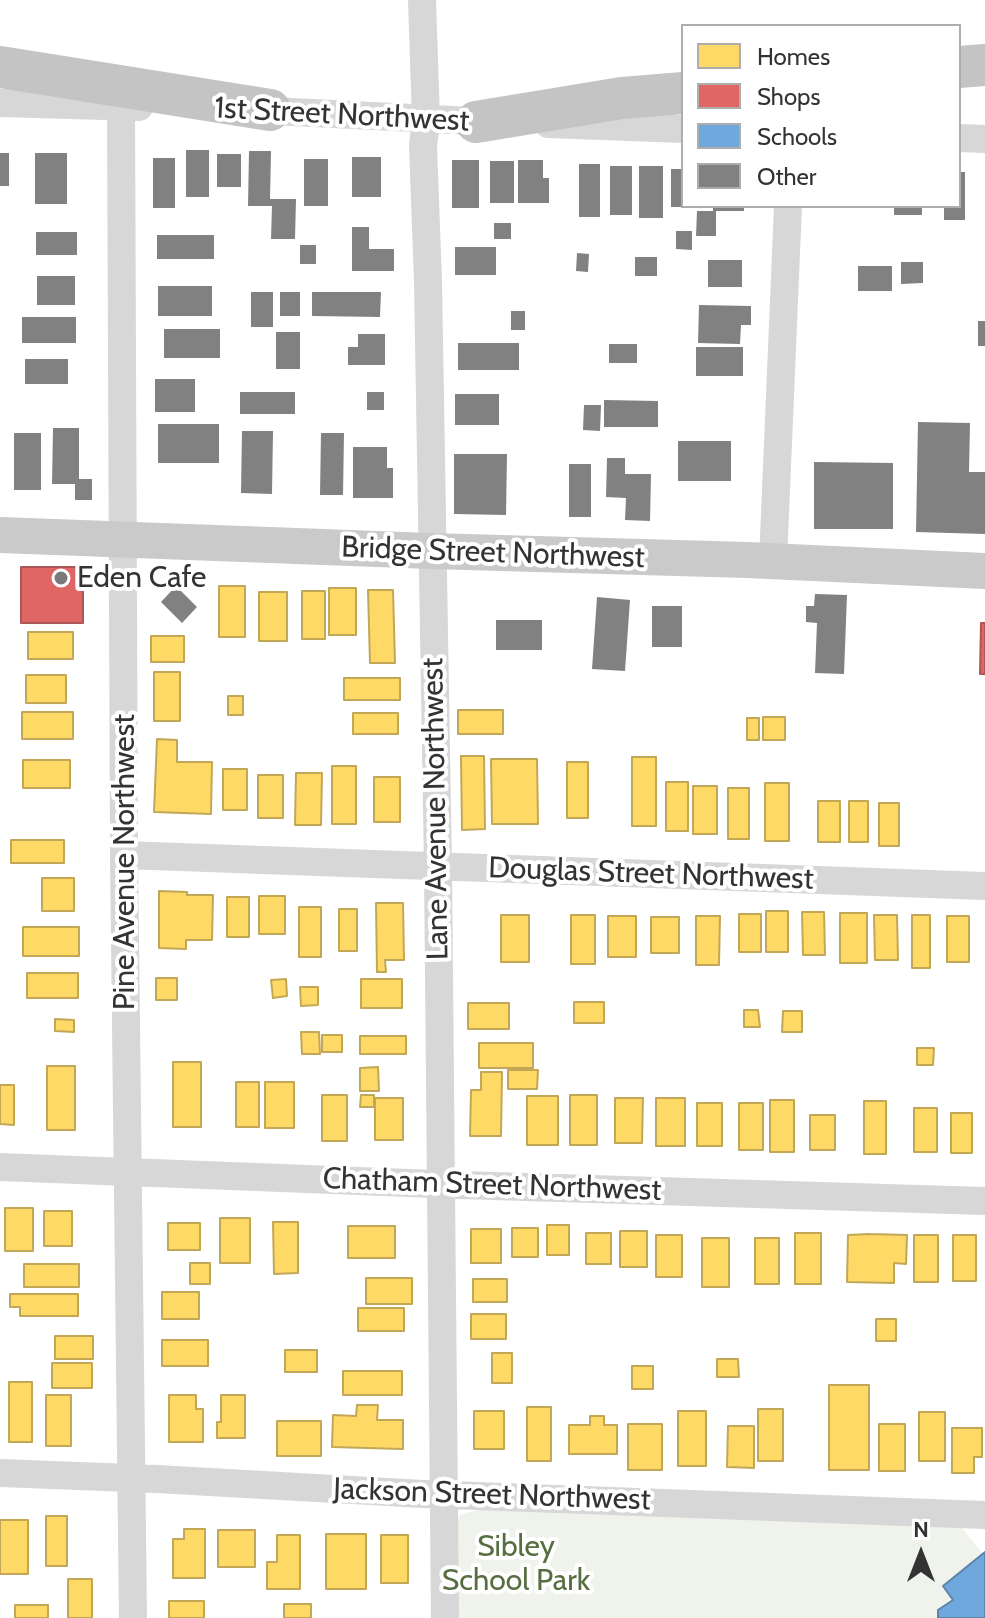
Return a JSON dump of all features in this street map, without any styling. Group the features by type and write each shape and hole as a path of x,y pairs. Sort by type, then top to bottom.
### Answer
{"highway":[{"path":"961,67 985,65"},
{"path":"0,67 270,110"},
{"path":"476,122 622,98 681,93"}],"main road":[{"name":"Bridge Street Northwest","path":"0,535 985,571"}],"street":[{"name":"Lane Avenue Northwest","path":"422,0 438,867 445,1618"},
{"name":"1st Street Northwest","path":"0,103 270,110 426,120 681,129"},
{"name":"Pine Avenue Northwest","path":"121,107 124,855 133,1618"},
{"path":"961,138 985,139"},
{"path":"773,561 788,208"},
{"name":"Douglas Street Northwest","path":"124,855 985,886"},
{"name":"Chatham Street Northwest","path":"0,1167 985,1201"},
{"name":"Jackson Street Northwest","path":"0,1473 985,1515"}],"green space":[{"name":"Sibley School Park","path":"481,1509 961,1527 983,1554 943,1586 953,1600 938,1610 938,1618 458,1618 458,1520 460,1515"}],"building: Homes":[{"path":"219,586 245,586 245,637 219,637"},
{"path":"329,588 356,588 356,635 329,635"},
{"path":"368,590 393,590 395,663 370,663"},
{"path":"302,591 325,591 325,639 302,639"},
{"path":"259,592 287,592 287,641 259,641"},
{"path":"28,632 73,632 73,659 28,659"},
{"path":"151,636 184,636 184,662 151,662"},
{"path":"154,672 180,672 180,721 154,721"},
{"path":"26,675 66,675 66,703 26,703"},
{"path":"344,678 400,678 400,700 344,700"},
{"path":"228,696 243,696 243,715 228,715"},
{"path":"458,710 503,710 503,734 458,734"},
{"path":"22,712 73,712 73,739 22,739"},
{"path":"353,713 398,713 398,734 353,734"},
{"path":"763,717 785,717 785,740 763,740"},
{"path":"747,718 759,718 759,740 747,740"},
{"path":"157,739 177,740 177,762 212,762 211,814 154,812"},
{"path":"461,756 484,756 485,829 462,830"},
{"path":"632,757 656,757 656,826 632,826"},
{"path":"491,759 537,759 538,824 492,824"},
{"path":"23,760 70,760 70,788 23,788"},
{"path":"567,762 588,762 588,818 567,818"},
{"path":"332,766 356,766 356,824 332,824"},
{"path":"223,769 247,769 247,810 223,810"},
{"path":"296,773 322,773 321,825 295,825"},
{"path":"258,775 283,775 283,818 258,818"},
{"path":"374,777 400,777 400,822 374,822"},
{"path":"666,782 688,782 688,831 666,831"},
{"path":"765,783 789,783 789,841 765,841"},
{"path":"693,786 717,786 717,834 693,834"},
{"path":"728,788 749,788 749,839 728,839"},
{"path":"818,801 840,801 840,842 818,842"},
{"path":"849,801 868,801 868,842 849,842"},
{"path":"879,803 899,803 899,846 879,846"},
{"path":"11,840 64,840 64,863 11,863"},
{"path":"42,878 74,878 74,911 42,911"},
{"path":"159,891 213,895 212,940 186,940 186,949 159,948"},
{"path":"259,896 285,896 285,934 259,934"},
{"path":"227,897 249,897 249,937 227,937"},
{"path":"376,903 403,903 404,960 385,960 386,972 377,972"},
{"path":"299,907 321,907 321,957 299,957"},
{"path":"339,909 357,909 357,951 339,951"},
{"path":"766,911 788,911 788,952 766,952"},
{"path":"802,912 824,912 825,955 803,955"},
{"path":"840,913 867,913 867,963 840,963"},
{"path":"739,914 761,914 761,952 739,952"},
{"path":"501,915 529,915 529,962 501,962"},
{"path":"571,915 595,915 595,964 571,964"},
{"path":"874,915 897,915 898,960 875,960"},
{"path":"912,915 930,915 930,968 912,968"},
{"path":"608,916 636,916 636,957 608,957"},
{"path":"696,916 720,916 719,965 696,965"},
{"path":"947,916 969,916 969,962 947,962"},
{"path":"651,917 679,917 679,953 651,953"},
{"path":"23,927 79,927 79,956 23,956"},
{"path":"27,973 78,973 78,998 27,998"},
{"path":"156,978 177,978 177,1000 156,1000"},
{"path":"286,979 287,996 273,998 271,980"},
{"path":"361,979 402,979 402,1008 361,1008"},
{"path":"300,987 318,987 318,1005 301,1006"},
{"path":"574,1002 604,1002 604,1023 574,1023"},
{"path":"468,1003 509,1003 509,1029 468,1029"},
{"path":"744,1010 758,1010 760,1027 744,1027"},
{"path":"783,1011 802,1011 802,1032 782,1032"},
{"path":"55,1019 74,1020 74,1032 55,1031"},
{"path":"301,1032 319,1032 320,1054 302,1054"},
{"path":"322,1035 342,1035 342,1052 322,1052"},
{"path":"360,1036 406,1036 406,1054 360,1054"},
{"path":"479,1043 533,1043 533,1068 479,1068"},
{"path":"917,1048 934,1048 933,1065 917,1065"},
{"path":"173,1062 201,1062 201,1127 173,1127"},
{"path":"47,1066 75,1066 75,1130 47,1130"},
{"path":"378,1067 379,1091 360,1091 360,1068"},
{"path":"508,1070 538,1070 537,1089 508,1089"},
{"path":"481,1072 502,1072 501,1136 470,1136 471,1090 481,1090"},
{"path":"236,1082 259,1082 259,1127 236,1127"},
{"path":"265,1082 294,1082 294,1128 265,1128"},
{"path":"0,1085 14,1085 14,1125 0,1124"},
{"path":"322,1095 347,1095 347,1141 322,1141"},
{"path":"361,1095 374,1095 374,1107 360,1107"},
{"path":"570,1095 597,1095 597,1145 570,1145"},
{"path":"527,1096 558,1096 558,1145 527,1145"},
{"path":"375,1098 403,1098 403,1140 375,1140"},
{"path":"615,1098 643,1098 642,1143 615,1143"},
{"path":"656,1098 685,1098 685,1146 656,1146"},
{"path":"770,1100 794,1100 794,1152 770,1152"},
{"path":"864,1101 886,1101 886,1154 864,1154"},
{"path":"697,1103 722,1103 722,1146 697,1146"},
{"path":"739,1103 763,1103 763,1150 739,1150"},
{"path":"914,1108 937,1108 937,1152 914,1152"},
{"path":"951,1113 972,1113 972,1153 951,1153"},
{"path":"810,1115 835,1115 835,1150 810,1150"},
{"path":"5,1208 33,1208 33,1251 5,1251"},
{"path":"44,1211 72,1211 72,1246 44,1246"},
{"path":"220,1218 250,1218 250,1263 220,1263"},
{"path":"273,1222 298,1222 298,1273 274,1274"},
{"path":"168,1223 200,1223 200,1250 168,1250"},
{"path":"547,1225 569,1225 569,1255 547,1255"},
{"path":"348,1226 395,1226 395,1258 348,1258"},
{"path":"512,1228 538,1228 538,1257 512,1257"},
{"path":"471,1229 501,1229 501,1263 471,1263"},
{"path":"620,1231 647,1231 647,1267 620,1267"},
{"path":"586,1233 611,1233 611,1264 586,1264"},
{"path":"795,1233 821,1233 821,1284 795,1284"},
{"path":"656,1235 682,1235 682,1277 656,1277"},
{"path":"848,1235 907,1235 906,1264 894,1263 894,1283 847,1282"},
{"path":"914,1235 938,1235 938,1282 914,1282"},
{"path":"953,1235 976,1235 976,1281 953,1281"},
{"path":"702,1238 729,1238 729,1287 702,1287"},
{"path":"755,1238 779,1238 779,1284 755,1284"},
{"path":"190,1263 210,1263 210,1284 190,1284"},
{"path":"24,1264 79,1264 79,1287 24,1287"},
{"path":"366,1278 412,1278 412,1304 366,1304"},
{"path":"473,1279 507,1279 507,1302 473,1302"},
{"path":"162,1292 199,1292 199,1319 162,1319"},
{"path":"10,1294 78,1294 78,1316 20,1316 20,1307 10,1307"},
{"path":"358,1308 404,1308 404,1331 358,1331"},
{"path":"471,1314 506,1314 506,1339 471,1339"},
{"path":"876,1319 896,1319 896,1341 876,1341"},
{"path":"55,1336 93,1336 93,1359 55,1359"},
{"path":"162,1340 208,1340 208,1366 162,1366"},
{"path":"285,1350 317,1350 317,1372 285,1372"},
{"path":"492,1353 512,1353 512,1383 492,1383"},
{"path":"717,1359 738,1359 739,1377 717,1377"},
{"path":"52,1363 92,1363 92,1388 52,1388"},
{"path":"632,1366 653,1366 653,1389 632,1389"},
{"path":"343,1371 402,1371 402,1395 343,1395"},
{"path":"9,1382 32,1382 32,1442 9,1442"},
{"path":"829,1385 869,1385 869,1470 829,1470"},
{"path":"46,1395 71,1395 71,1446 46,1446"},
{"path":"169,1395 196,1395 196,1409 203,1409 203,1442 169,1442"},
{"path":"221,1395 245,1395 245,1438 217,1438 217,1422 221,1422"},
{"path":"357,1405 378,1405 377,1420 403,1420 403,1449 332,1447 333,1415 356,1416"},
{"path":"527,1407 551,1407 551,1461 527,1461"},
{"path":"758,1409 783,1409 783,1461 758,1461"},
{"path":"474,1411 504,1411 504,1449 474,1449"},
{"path":"678,1411 706,1411 706,1466 678,1466"},
{"path":"919,1412 945,1412 945,1461 919,1461"},
{"path":"590,1416 604,1416 604,1425 617,1425 617,1454 569,1454 569,1425 590,1425"},
{"path":"277,1421 321,1421 321,1456 277,1456"},
{"path":"628,1424 662,1424 662,1470 628,1470"},
{"path":"879,1424 905,1424 905,1471 879,1471"},
{"path":"728,1426 754,1426 754,1468 727,1467"},
{"path":"952,1428 982,1428 982,1457 974,1457 974,1473 952,1473"},
{"path":"46,1516 67,1516 67,1566 46,1566"},
{"path":"0,1520 28,1520 28,1574 0,1574"},
{"path":"184,1529 205,1529 205,1578 173,1578 173,1539 184,1539"},
{"path":"218,1530 255,1530 255,1567 218,1567"},
{"path":"326,1534 366,1534 366,1589 326,1589"},
{"path":"277,1535 300,1535 300,1589 267,1589 267,1562 277,1562"},
{"path":"381,1535 408,1535 408,1583 381,1583"},
{"path":"68,1579 92,1579 92,1618 68,1618"},
{"path":"169,1601 204,1601 204,1618 169,1618"},
{"path":"284,1604 311,1604 311,1618 284,1618"},
{"path":"15,1605 48,1605 48,1618 15,1618"}],"building: Shops":[{"path":"21,567 83,567 83,623 21,623"},
{"path":"981,623 985,623 985,674 980,674"}],"building: Schools":[{"path":"985,1552 985,1618 938,1618 938,1610 953,1600 943,1586"}],"building: Other":[{"path":"186,150 209,150 209,197 186,197"},
{"path":"249,151 271,151 270,199 296,199 295,239 271,239 272,206 248,206"},
{"path":"0,153 9,153 9,186 0,186"},
{"path":"35,153 67,153 67,204 35,204"},
{"path":"217,154 241,154 241,187 217,187"},
{"path":"352,157 381,157 381,197 352,197"},
{"path":"153,158 175,158 175,208 153,208"},
{"path":"304,159 328,159 328,206 304,206"},
{"path":"452,160 479,160 479,208 452,208"},
{"path":"518,160 543,160 543,178 549,178 549,203 518,203"},
{"path":"490,161 514,161 514,203 490,203"},
{"path":"579,164 600,164 600,217 579,217"},
{"path":"610,166 632,166 632,215 610,215"},
{"path":"639,166 663,166 663,218 639,218"},
{"path":"671,169 681,169 681,207 671,207"},
{"path":"961,172 965,172 965,220 944,220 944,208 961,208"},
{"path":"713,208 744,208 744,211 716,211 716,236 696,236 697,211 713,211"},
{"path":"894,208 922,208 922,215 894,215"},
{"path":"494,223 511,223 511,239 494,239"},
{"path":"352,227 369,227 369,249 394,249 394,271 352,271"},
{"path":"676,231 692,231 692,250 676,249"},
{"path":"36,232 77,232 77,255 36,255"},
{"path":"157,235 214,235 214,259 157,259"},
{"path":"300,245 316,245 316,264 300,264"},
{"path":"455,247 496,247 496,275 455,275"},
{"path":"577,253 589,254 588,272 576,271"},
{"path":"635,257 657,257 657,276 635,276"},
{"path":"708,260 742,260 742,287 708,287"},
{"path":"901,262 923,262 923,283 901,284"},
{"path":"858,266 892,266 892,291 858,291"},
{"path":"37,276 75,276 75,305 37,305"},
{"path":"158,286 212,286 212,316 158,316"},
{"path":"251,292 273,292 273,327 251,327"},
{"path":"280,292 300,292 300,316 280,316"},
{"path":"312,292 381,292 380,317 312,316"},
{"path":"699,305 751,306 751,325 741,325 740,344 698,343"},
{"path":"511,311 525,311 525,330 511,330"},
{"path":"22,317 76,317 76,343 22,343"},
{"path":"978,321 985,321 985,346 978,346"},
{"path":"164,329 220,329 220,358 164,358"},
{"path":"276,332 300,332 300,369 276,369"},
{"path":"358,334 385,334 385,365 348,365 348,347 358,347"},
{"path":"458,343 519,343 519,370 458,370"},
{"path":"609,344 637,344 637,363 609,363"},
{"path":"696,347 743,347 743,376 696,376"},
{"path":"25,359 68,359 68,384 25,384"},
{"path":"155,379 195,379 195,412 155,412"},
{"path":"240,392 295,392 295,414 240,414"},
{"path":"367,392 384,392 384,410 367,410"},
{"path":"455,394 499,394 499,425 455,425"},
{"path":"604,400 658,401 658,427 604,427"},
{"path":"584,405 601,405 600,431 583,430"},
{"path":"918,422 970,423 969,472 985,472 985,534 916,532"},
{"path":"158,424 219,424 219,463 158,463"},
{"path":"53,428 79,428 79,479 92,479 92,500 75,500 75,484 52,484"},
{"path":"242,431 273,431 272,494 241,493"},
{"path":"14,433 41,433 41,490 14,490"},
{"path":"321,433 344,433 343,495 320,495"},
{"path":"678,441 731,441 731,481 678,481"},
{"path":"353,447 387,447 387,468 393,468 393,498 353,498"},
{"path":"454,454 507,454 506,515 454,514"},
{"path":"607,458 625,458 625,474 651,474 650,521 625,520 626,498 606,497"},
{"path":"814,462 893,463 893,529 814,529"},
{"path":"569,464 591,464 591,517 569,517"},
{"path":"176,586 197,607 182,623 161,602"},
{"path":"815,594 847,595 844,674 815,673 817,623 806,622 806,606 814,606"},
{"path":"597,597 630,600 625,671 592,669"},
{"path":"652,606 682,606 682,647 652,647"},
{"path":"496,620 542,620 542,650 496,650"}],"place":[{"name":"Eden Cafe","path":"61,578"}]}
